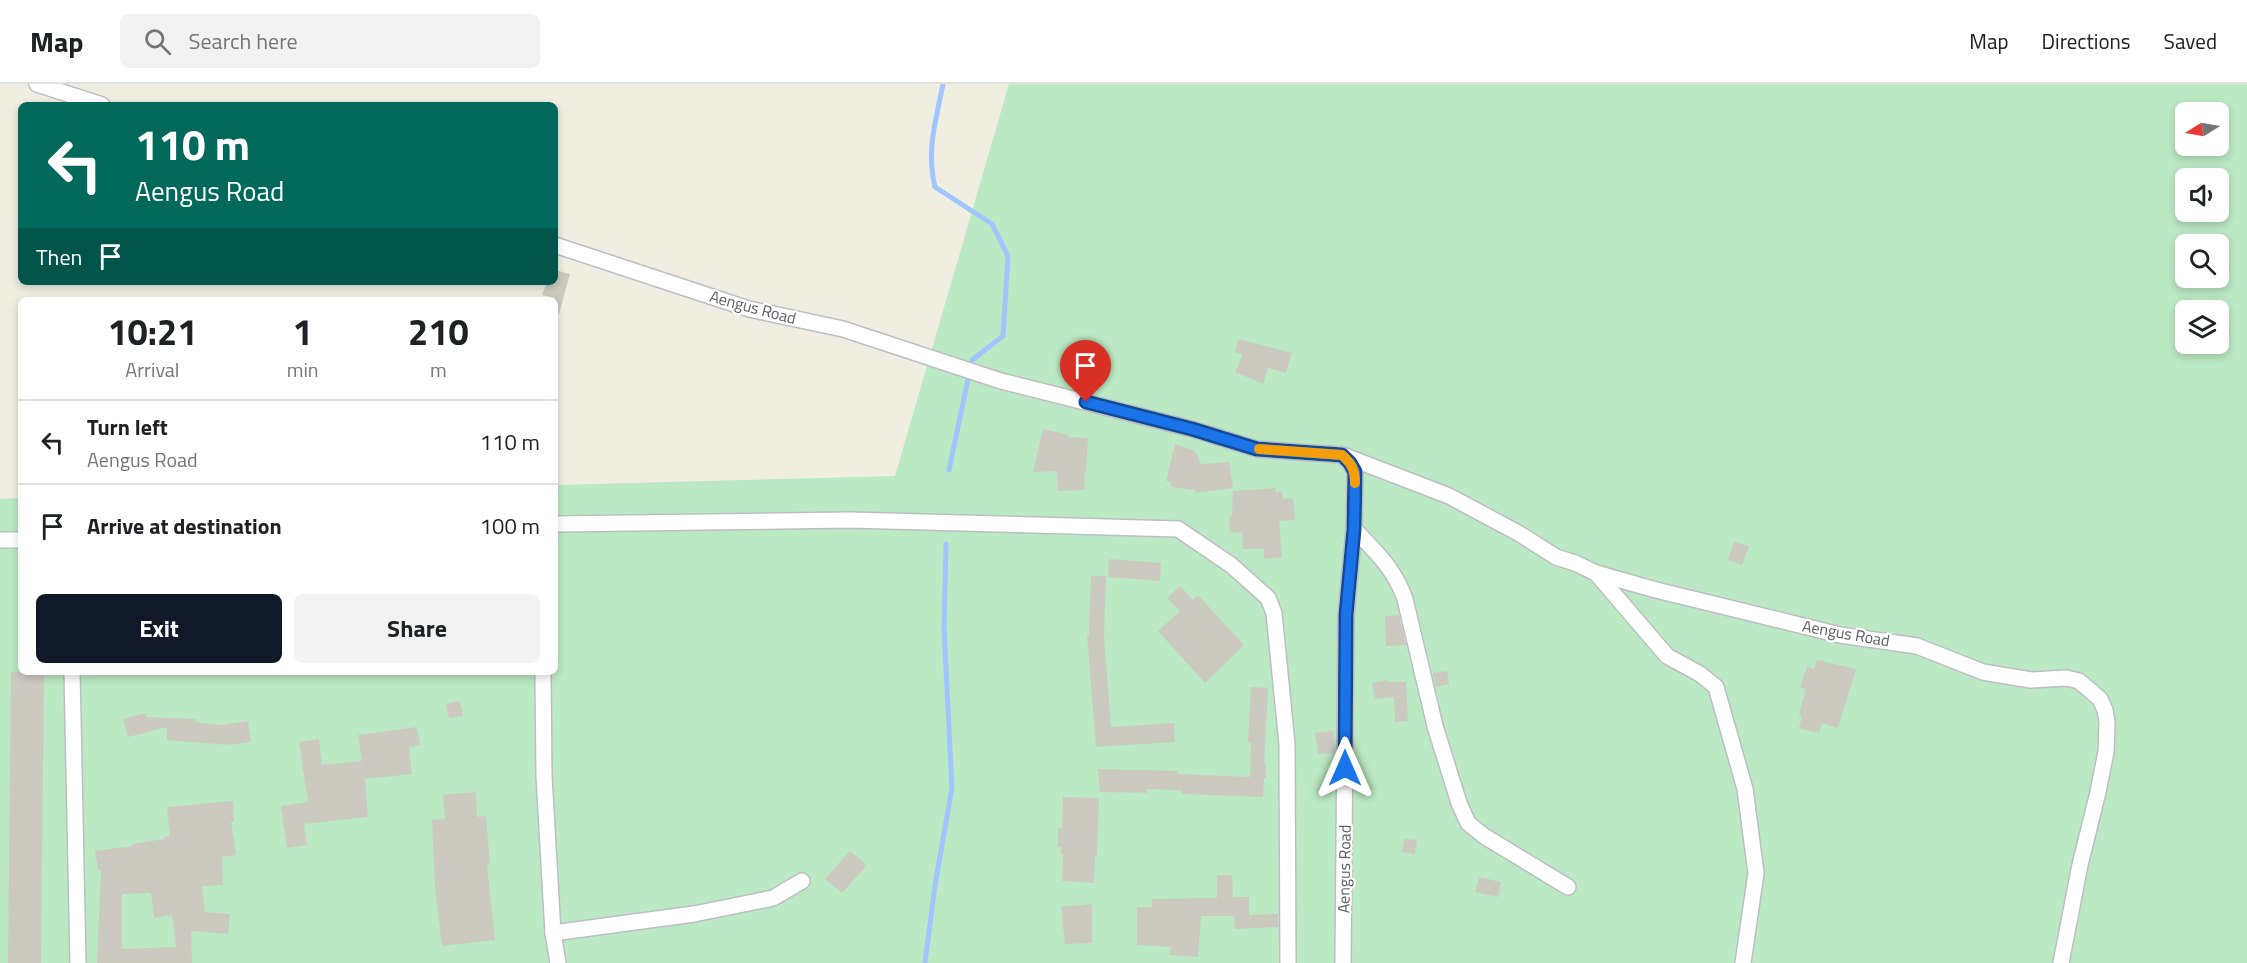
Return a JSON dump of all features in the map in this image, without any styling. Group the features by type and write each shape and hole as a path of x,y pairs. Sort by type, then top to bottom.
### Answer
{"street":[{"path":"37,84 93,102"},
{"name":"Aengus Road","path":"558,246 749,309 843,329 982,375 1192,429 1257,449 1342,455 1449,496 1556,556 1596,573 1828,632 1917,646 1983,672 2031,680 2066,678 2079,681 2100,699 2105,710 2106,752 2080,865 2061,963"},
{"name":"Aengus Road","path":"1342,455 1355,472 1354,529 1346,615 1343,963"},
{"path":"558,524 850,520 1178,529 1231,565 1268,598 1274,613 1287,744 1288,963"},
{"path":"1354,529 1388,565 1405,599 1435,726 1459,803 1468,823 1484,836 1568,887"},
{"path":"0,540 18,540"},
{"path":"1596,573 1667,656 1700,674 1716,687 1745,789 1756,873 1743,963"},
{"path":"72,675 78,963"},
{"path":"543,675 544,776 553,933 558,963"},
{"path":"553,933 694,914 773,898 802,881"}],"green space":[{"path":"1009,84 2247,84 2247,963 0,963 0,499 18,498 18,675 558,675 558,485 895,476"}],"building":[{"path":"558,271 570,274 559,314 558,297 542,295 546,285 558,285"},
{"path":"1238,339 1292,353 1286,373 1268,368 1263,384 1235,372 1243,354 1235,352"},
{"path":"1043,429 1069,435 1068,437 1088,438 1086,473 1084,473 1085,490 1058,491 1057,471 1033,472"},
{"path":"1175,444 1195,451 1201,464 1229,462 1233,488 1196,493 1195,490 1171,487 1171,482 1166,481"},
{"path":"1276,488 1275,492 1282,491 1283,499 1293,498 1295,520 1279,521 1282,557 1264,559 1264,549 1243,549 1242,532 1230,533 1229,517 1232,516 1233,491"},
{"path":"1734,542 1749,546 1742,565 1728,560"},
{"path":"1109,559 1161,563 1160,581 1108,577"},
{"path":"1091,576 1106,576 1104,636 1111,727 1174,723 1175,742 1096,747 1087,635 1089,635"},
{"path":"1180,586 1193,600 1198,595 1244,645 1205,683 1158,631 1180,611 1167,598"},
{"path":"1399,615 1406,645 1386,646 1385,616"},
{"path":"1817,660 1856,669 1838,728 1822,723 1819,733 1799,728 1802,716 1799,715 1806,689 1800,687 1807,666 1814,669"},
{"path":"1447,671 1449,684 1436,687 1433,673"},
{"path":"11,672 18,672 18,675 44,675 41,963 8,963"},
{"path":"1388,680 1388,682 1406,682 1408,721 1395,722 1394,697 1375,699 1372,683"},
{"path":"1251,687 1268,688 1264,764 1266,764 1266,778 1264,778 1263,797 1181,794 1181,790 1147,789 1147,793 1100,792 1098,769 1178,771 1178,774 1250,777 1251,743 1248,742"},
{"path":"460,701 463,716 449,718 446,704"},
{"path":"146,713 147,717 195,719 195,722 221,725 248,721 251,742 229,745 167,740 167,727 128,737 123,719"},
{"path":"417,727 420,745 409,747 412,774 365,779 368,817 304,824 307,845 287,848 281,806 308,802 299,742 319,739 322,765 362,761 358,735"},
{"path":"1333,731 1335,753 1318,754 1315,733"},
{"path":"476,792 477,817 486,816 490,864 487,865 495,940 442,946 435,887 432,820 445,819 443,795"},
{"path":"1063,797 1099,798 1094,883 1062,881 1063,854 1061,854 1061,847 1058,847 1058,828 1062,828"},
{"path":"233,801 234,822 231,822 236,855 222,857 223,885 202,886 205,912 230,914 228,934 191,931 192,963 97,963 101,870 98,870 95,851 133,846 132,844 170,836 167,807","holes":["151,893 154,918 172,915 176,947 122,949 122,894"]},
{"path":"1404,839 1417,840 1415,854 1402,852"},
{"path":"850,851 867,865 842,893 825,879"},
{"path":"1217,875 1232,875 1233,897 1249,897 1249,915 1278,914 1278,927 1235,929 1234,916 1201,916 1198,957 1170,955 1171,947 1137,945 1137,907 1152,907 1152,899 1217,898"},
{"path":"1479,877 1501,882 1498,897 1475,892"},
{"path":"1092,904 1092,943 1065,944 1061,907"}],"waterway":[{"path":"943,84 935,123 931,160 935,187 992,224 1008,256 1003,336 972,360 949,470"},
{"path":"925,963 935,885 952,788 944,629 946,544"}],"slow traffic":[{"path":"1259,449 1342,455 1355,472 1355,483"}],"route":[{"path":"1086,402 1192,429 1257,449 1342,455 1350,463 1355,472 1354,529 1346,615 1345,768"}]}
